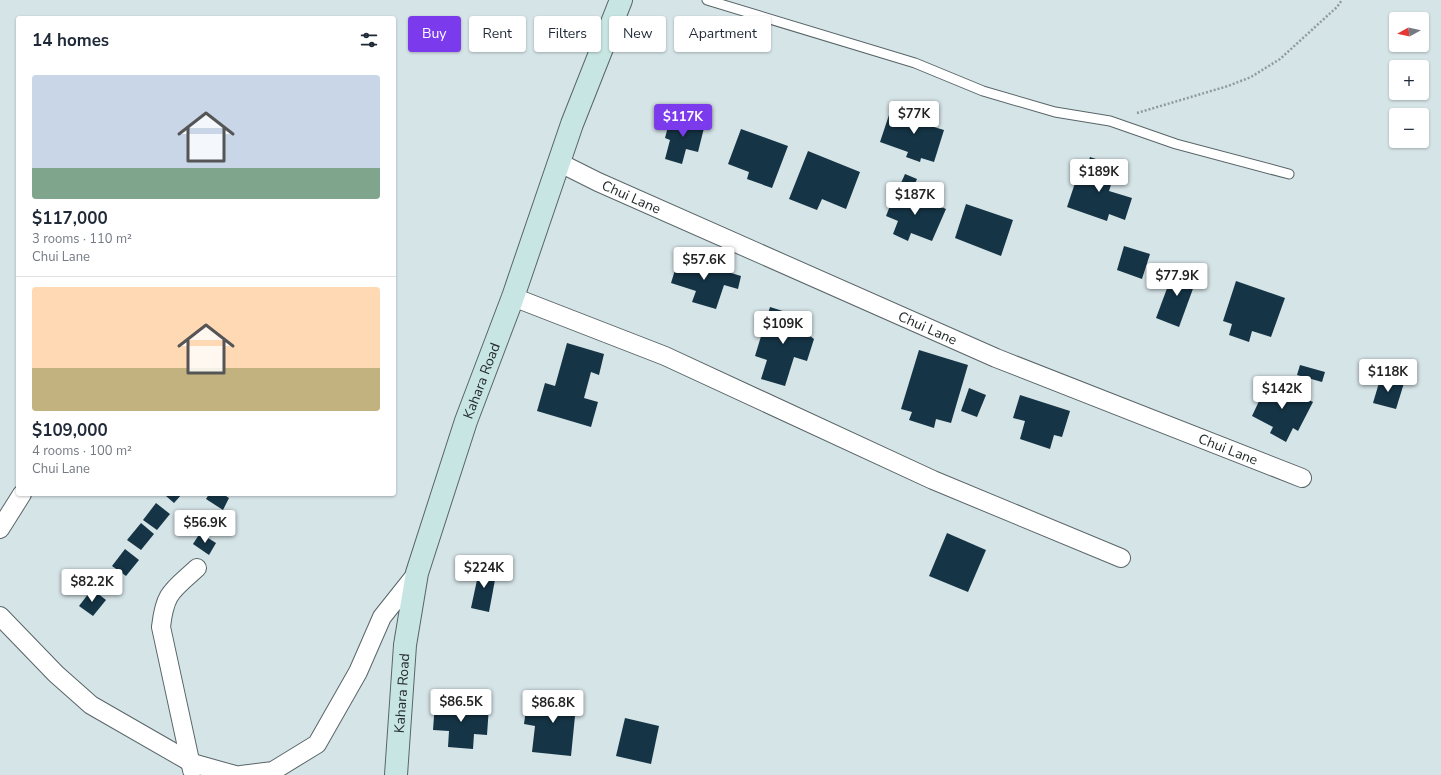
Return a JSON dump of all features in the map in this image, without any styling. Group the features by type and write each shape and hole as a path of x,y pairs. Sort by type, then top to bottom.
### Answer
{"street":[{"name":"Kahara Road","path":"396,775 405,645 417,573 466,421 513,297 560,163 572,124 621,0"},
{"name":"Chui Lane","path":"560,163 598,182 996,358 1302,478"},
{"path":"513,297 665,356 933,480 1121,558"},
{"path":"0,529 21,496"},
{"path":"192,769 161,627 163,608 169,593 197,568"},
{"path":"241,775 273,771 318,744 358,672 382,617 417,573"},
{"path":"0,616 56,674 91,705 192,769 235,775"}],"lane":[{"path":"707,0 915,64 983,91 1056,112 1110,121 1176,144 1289,174"}],"path":[{"path":"1110,121 1228,86 1251,77 1280,59 1337,7 1342,0"}],"building":[{"path":"917,108 938,115 934,127 944,130 934,162 921,158 920,162 906,157 908,152 880,142 890,112 913,120"},
{"path":"671,115 705,124 698,152 686,149 682,164 665,159 670,140 665,138"},
{"path":"741,129 788,146 772,188 747,179 749,172 728,164"},
{"path":"808,151 860,172 846,209 822,199 817,210 789,199"},
{"path":"1090,157 1117,166 1109,191 1132,198 1125,220 1109,214 1107,221 1067,207 1076,180 1082,182"},
{"path":"905,174 917,179 913,188 901,183"},
{"path":"897,188 946,209 932,241 911,233 908,241 893,234 898,221 886,216"},
{"path":"966,204 1013,220 1001,256 955,238"},
{"path":"1124,246 1150,254 1142,279 1117,270"},
{"path":"679,257 741,276 738,289 724,285 716,309 692,302 696,291 671,283"},
{"path":"1175,267 1198,275 1179,327 1156,318"},
{"path":"1236,281 1285,298 1271,337 1252,331 1249,342 1229,335 1232,324 1223,321"},
{"path":"770,307 805,318 802,330 814,339 807,361 794,357 785,386 761,379 767,360 755,356"},
{"path":"567,343 604,354 599,375 591,372 584,398 598,402 591,427 537,411 545,383 555,386"},
{"path":"919,350 968,365 951,423 936,419 934,428 909,420 912,412 901,409"},
{"path":"1300,365 1325,372 1322,382 1297,375"},
{"path":"1381,376 1404,383 1396,409 1373,403"},
{"path":"1269,380 1313,402 1298,431 1293,428 1286,442 1270,433 1273,427 1252,416"},
{"path":"969,388 986,395 977,417 961,411"},
{"path":"1020,395 1070,411 1062,437 1054,435 1050,449 1020,439 1025,421 1013,418"},
{"path":"166,496 180,496 174,503"},
{"path":"208,496 226,496 229,498 223,510 206,499"},
{"path":"156,503 170,514 157,530 143,520"},
{"path":"141,523 154,534 141,550 127,540"},
{"path":"200,533 216,543 209,555 193,544"},
{"path":"947,533 986,550 968,592 929,576"},
{"path":"125,549 139,560 126,576 112,566"},
{"path":"480,566 497,569 489,612 471,608"},
{"path":"92,589 106,600 93,616 79,606"},
{"path":"546,693 577,696 571,756 532,752 535,726 524,724 527,702 545,704"},
{"path":"435,703 489,706 487,735 474,734 473,749 448,747 449,731 433,730"},
{"path":"625,718 659,726 651,764 616,756"}]}
